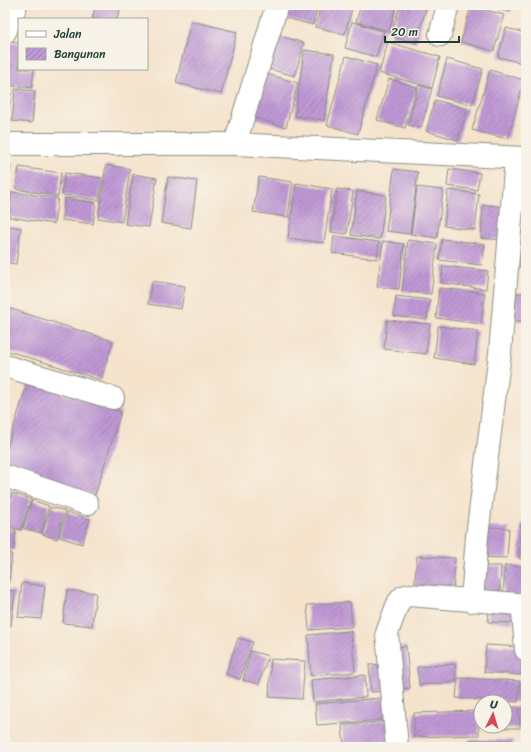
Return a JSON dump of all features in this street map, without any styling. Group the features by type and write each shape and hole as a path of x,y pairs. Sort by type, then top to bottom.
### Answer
{"street":[{"path":"5,32 16,5"},
{"path":"235,144 277,5"},
{"path":"440,35 448,5"},
{"path":"5,144 235,144 521,158 500,353 477,536 472,601"},
{"path":"5,366 113,398"},
{"path":"5,476 87,504"},
{"path":"397,747 387,633 394,611 403,597 409,595 519,604 523,612 526,650"}],"building":[{"path":"96,5 121,5 117,18 92,18"},
{"path":"286,5 318,5 313,25 283,17"},
{"path":"321,5 353,5 345,34 315,27"},
{"path":"361,5 397,5 389,31 356,22"},
{"path":"400,5 427,5 416,43 391,36"},
{"path":"485,5 512,5 510,12"},
{"path":"471,6 504,15 494,51 461,42"},
{"path":"191,21 237,32 221,94 176,83"},
{"path":"352,22 384,31 376,57 345,48"},
{"path":"506,28 526,33 526,64 498,57"},
{"path":"274,34 304,43 295,76 265,68"},
{"path":"5,42 18,43 18,70 34,70 32,88 5,85"},
{"path":"388,42 440,57 432,88 379,73"},
{"path":"304,50 334,54 324,120 295,116"},
{"path":"346,56 377,65 358,134 327,125"},
{"path":"447,59 483,69 472,105 437,96"},
{"path":"490,70 524,80 508,139 472,130"},
{"path":"260,72 298,83 286,127 248,116"},
{"path":"389,79 417,87 405,128 377,120"},
{"path":"419,85 432,89 421,128 408,125"},
{"path":"15,89 35,91 32,123 12,121"},
{"path":"5,92 11,93 7,123 5,122"},
{"path":"435,100 467,109 458,140 426,131"},
{"path":"5,165 11,166 6,199 5,199"},
{"path":"106,165 130,169 122,222 98,218"},
{"path":"19,167 61,173 58,196 16,189"},
{"path":"394,169 418,172 410,234 386,231"},
{"path":"449,169 480,173 477,190 447,186"},
{"path":"526,170 526,202 519,201"},
{"path":"65,173 102,178 99,200 62,195"},
{"path":"133,174 157,178 149,227 125,224"},
{"path":"168,177 197,181 191,228 161,223"},
{"path":"259,177 293,182 288,217 253,212"},
{"path":"296,183 332,189 324,243 288,238"},
{"path":"417,187 443,190 437,238 411,234"},
{"path":"337,189 353,191 347,234 331,232"},
{"path":"448,190 479,194 475,230 444,226"},
{"path":"357,191 386,195 380,239 351,235"},
{"path":"12,192 58,198 54,224 9,217"},
{"path":"65,198 96,203 93,224 62,220"},
{"path":"483,205 507,207 504,240 481,238"},
{"path":"5,225 21,228 16,264 5,262"},
{"path":"334,236 379,242 377,259 332,253"},
{"path":"442,239 485,244 482,265 439,260"},
{"path":"408,240 437,244 431,294 402,291"},
{"path":"383,241 404,244 399,289 377,287"},
{"path":"516,249 526,249 526,267 514,266"},
{"path":"443,266 488,271 486,289 441,283"},
{"path":"152,281 185,286 181,309 148,304"},
{"path":"439,288 485,293 481,324 436,318"},
{"path":"512,293 526,293 526,321 511,321"},
{"path":"396,296 430,300 427,320 394,316"},
{"path":"5,307 113,341 101,380 5,350"},
{"path":"387,320 430,324 426,354 384,349"},
{"path":"438,326 478,331 474,364 434,358"},
{"path":"28,382 121,412 95,495 5,467 5,454"},
{"path":"5,490 10,491 5,504"},
{"path":"12,493 31,499 21,530 5,525 5,514"},
{"path":"32,500 49,506 41,533 23,528"},
{"path":"51,507 65,511 57,539 42,534"},
{"path":"67,512 90,519 82,544 59,537"},
{"path":"521,524 526,524 526,559 519,559"},
{"path":"485,527 509,528 507,558 482,557"},
{"path":"5,529 16,530 14,550 5,549"},
{"path":"5,552 12,553 9,582 5,581"},
{"path":"417,556 455,558 453,595 414,592"},
{"path":"505,565 526,567 526,599 503,598"},
{"path":"480,566 501,566 499,600 478,599"},
{"path":"22,583 45,586 41,619 18,617"},
{"path":"5,590 15,591 11,626 5,625"},
{"path":"67,590 96,593 92,626 63,623"},
{"path":"350,602 352,627 309,630 307,605"},
{"path":"489,607 514,609 513,623 488,622"},
{"path":"351,631 355,672 311,676 308,635"},
{"path":"238,638 253,642 240,679 226,674"},
{"path":"486,645 522,647 521,675 484,672"},
{"path":"406,646 410,688 394,689 390,648"},
{"path":"251,651 268,656 259,684 243,680"},
{"path":"271,659 305,661 302,699 269,697"},
{"path":"384,664 386,691 371,692 369,665"},
{"path":"455,664 456,682 419,685 417,667"},
{"path":"365,675 366,697 313,702 311,680"},
{"path":"458,678 520,681 518,702 513,702 513,694 473,694 473,699 456,698"},
{"path":"391,697 393,719 317,725 315,704"},
{"path":"513,707 519,707 520,728 513,728"},
{"path":"473,711 473,734 479,735 414,737 414,713"},
{"path":"390,721 392,747 344,747 342,725"},
{"path":"469,740 513,740 513,747 469,747"}]}
